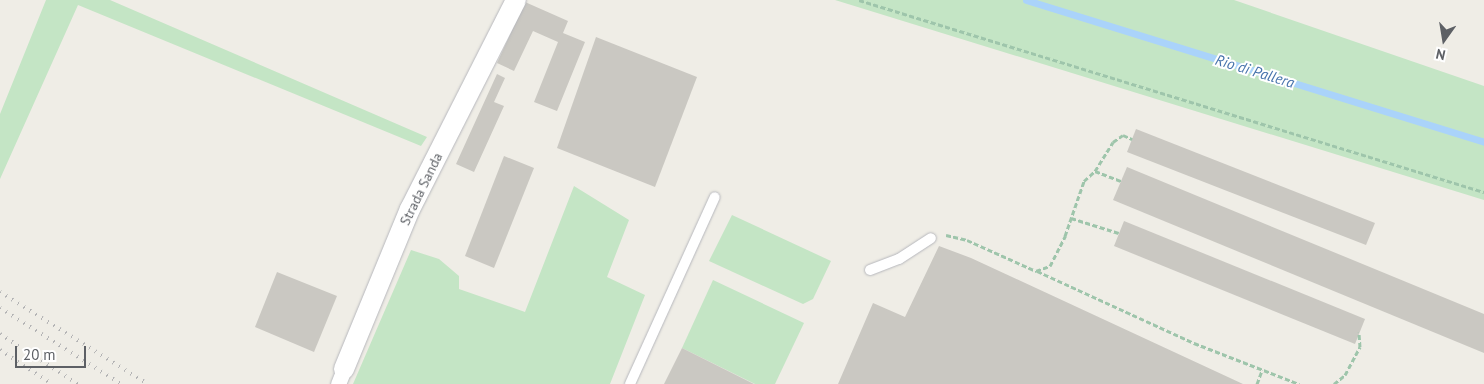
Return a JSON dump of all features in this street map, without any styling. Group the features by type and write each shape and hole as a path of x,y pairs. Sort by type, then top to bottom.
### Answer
{"street":[{"name":"Strada Sanda","path":"341,376 410,209 516,0"}],"lane":[{"path":"630,384 715,197"},
{"path":"870,270 900,258 931,238"}],"path":[{"path":"859,0 1484,192"},
{"path":"1036,271 1050,266 1071,218 1084,181 1095,171 1112,142 1123,135 1132,140"},
{"path":"1095,171 1121,181"},
{"path":"1071,218 1119,233"},
{"path":"931,238 946,235 966,240 1194,343 1299,384"},
{"path":"1334,384 1345,375 1360,347 1359,332"},
{"path":"1257,384 1262,370"}],"green space":[{"path":"46,0 110,0 427,137 421,146 78,5 0,179 0,114"},
{"path":"835,0 1234,0 1484,86 1484,200"},
{"path":"574,186 629,220 607,277 645,295 610,384 353,384 411,250 439,259 459,276 459,289 525,312"},
{"path":"732,215 831,261 813,299 803,304 709,261"},
{"path":"713,280 804,323 775,384 755,384 682,348"}],"building":[{"path":"525,2 568,21 563,33 585,42 557,111 534,102 558,42 533,31 514,71 497,63"},
{"path":"596,37 697,77 655,187 557,148"},
{"path":"497,74 505,78 494,102 504,106 474,172 456,164"},
{"path":"1136,129 1375,223 1366,245 1127,152"},
{"path":"504,156 534,168 494,268 465,256"},
{"path":"1127,167 1484,314 1484,353 1113,200"},
{"path":"1124,221 1365,319 1355,344 1114,246"},
{"path":"939,246 971,258 1243,384 838,384 873,303 905,317"},
{"path":"277,272 337,296 314,352 255,327"},
{"path":"682,348 754,384 664,384"}],"waterway":[{"name":"Rio di Pallera","path":"1026,0 1484,142"}],"railway":[{"path":"0,292 148,384"},
{"path":"0,308 121,384"},
{"path":"0,334 78,384"},
{"path":"0,350 52,384"}]}
